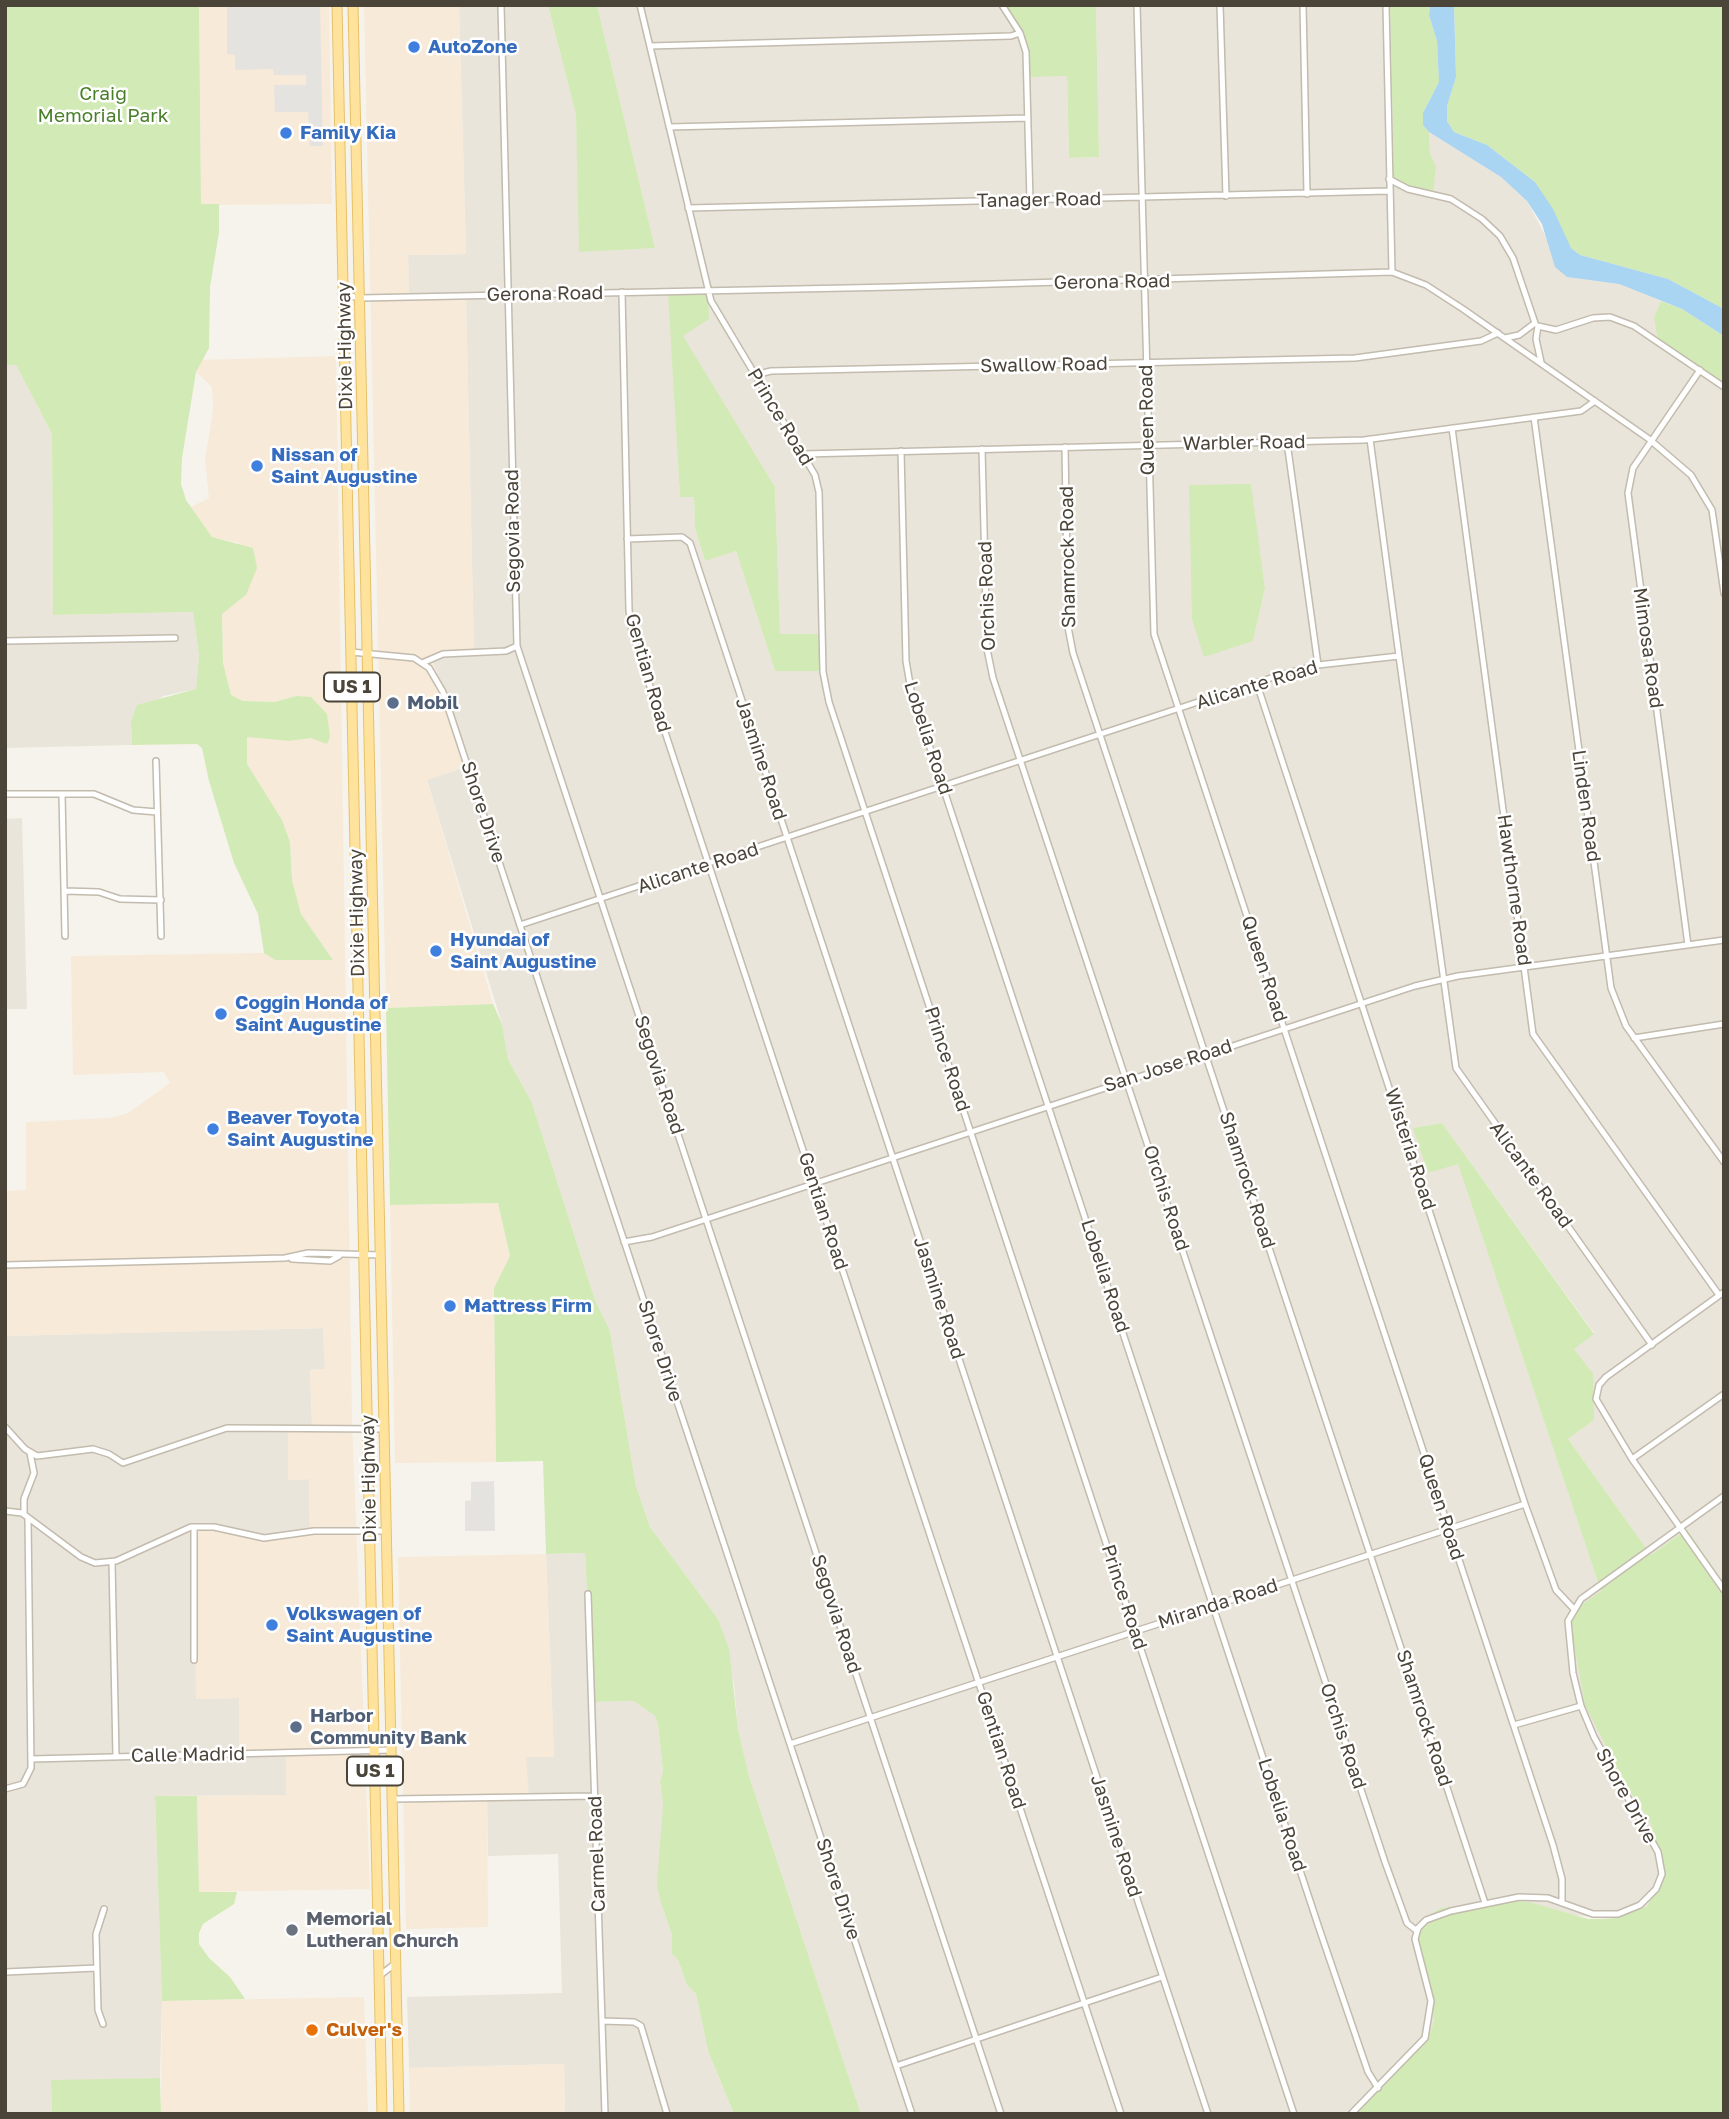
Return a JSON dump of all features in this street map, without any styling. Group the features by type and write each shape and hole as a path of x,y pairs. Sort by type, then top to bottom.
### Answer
{"main road":[{"name":"Dixie Highway","path":"337,5 382,2114"},
{"name":"US 1","path":"354,5 399,2114"},
{"path":"338,23 354,23"},
{"path":"347,470 363,470"},
{"path":"357,912 374,911"},
{"path":"361,1118 378,1118"}],"street":[{"name":"Segovia Road","path":"501,5 517,646 1001,2114"},
{"name":"Prince Road","path":"640,5 708,290 717,313 815,475 819,492 825,688 1294,2114"},
{"path":"1002,5 1020,33 1027,63 1030,201"},
{"name":"Queen Road","path":"1138,5 1152,620 1178,709 1514,1725 1562,1879 1562,1903"},
{"path":"1220,5 1226,196"},
{"path":"1303,5 1307,194"},
{"path":"1387,5 1392,272"},
{"path":"650,46 1011,36 1020,33"},
{"path":"669,127 1028,118"},
{"path":"1389,180 1408,189 1451,199 1491,227 1513,258 1535,323 1519,335 1504,338"},
{"name":"Tanager Road","path":"688,208 1390,191"},
{"name":"Gerona Road","path":"344,295 361,298 1144,281 1392,272 1426,285 1498,333 1651,440 1691,475 1706,495 1712,510 1724,593"},
{"name":"Gentian Road","path":"622,292 629,610 632,632 1121,2114"},
{"path":"1541,363 1536,339 1538,326 1556,330 1593,318 1610,317 1634,326 1724,387"},
{"name":"Swallow Road","path":"755,375 771,371 1355,358 1481,341 1498,333"},
{"name":"Mimosa Road","path":"1688,945 1628,493 1633,468 1700,370"},
{"name":"Warbler Road","path":"804,454 1370,439 1581,411 1595,401"},
{"name":"Linden Road","path":"1534,417 1614,1000 1634,1038 1724,1162"},
{"name":"Hawthorne Road","path":"1452,428 1535,1040 1722,1294"},
{"path":"1370,439 1399,656"},
{"path":"1287,442 1318,665"},
{"name":"Shamrock Road","path":"1065,447 1068,627 1073,653 1485,1903"},
{"name":"Orchis Road","path":"982,449 987,649 993,678 1397,1895 1407,1923 1417,1931"},
{"name":"Lobelia Road","path":"901,451 907,668 1213,1606 1368,2072 1378,2088"},
{"name":"Jasmine Road","path":"627,539 682,537 690,543 1208,2114"},
{"path":"5,641 175,638"},
{"path":"351,652 400,654 422,663 443,654 506,651 517,646"},
{"name":"Alicante Road","path":"520,925 1318,665 1399,656 1456,1068 1466,1086 1652,1345"},
{"name":"Shore Drive","path":"422,663 435,675 443,692 912,2114"},
{"name":"Wisteria Road","path":"1257,684 1525,1504 1556,1590 1573,1608"},
{"path":"156,761 161,936"},
{"path":"5,794 94,794 134,810 157,812"},
{"path":"62,794 65,936"},
{"path":"65,891 99,892 120,899 161,900"},
{"name":"San Jose Road","path":"624,1242 706,1219 1283,1028 1443,979 1724,940"},
{"path":"1634,1038 1724,1024"},
{"path":"5,1265 285,1258 308,1254 381,1255"},
{"path":"1722,1294 1606,1377 1597,1392 1598,1406 1632,1460 1724,1590"},
{"path":"1632,1460 1724,1394"},
{"path":"5,1427 30,1453 41,1457 93,1449 109,1454 123,1463 227,1428 384,1429"},
{"path":"5,1789 23,1784 30,1774 24,1499 34,1473 30,1453"},
{"path":"1573,1608 1581,1599 1724,1496"},
{"name":"Miranda Road","path":"790,1744 1525,1504"},
{"path":"5,1511 26,1517 91,1562 112,1562 194,1527 214,1527 264,1538 314,1531 387,1531"},
{"path":"194,1527 194,1660"},
{"path":"112,1562 116,1756"},
{"name":"Carmel Road","path":"588,1594 606,2114"},
{"name":"Shore Drive","path":"1417,1931 1433,1916 1485,1903 1531,1897 1562,1903 1593,1914 1623,1912 1652,1895 1662,1874 1658,1852 1594,1737 1581,1706 1567,1634 1573,1608"},
{"path":"1514,1725 1581,1706"},
{"name":"Calle Madrid","path":"31,1759 392,1750"},
{"path":"393,1800 596,1796"},
{"path":"103,2024 98,2010 96,1934 104,1909"},
{"path":"1351,2114 1422,2043 1429,2026 1431,2001 1415,1945 1417,1931"},
{"path":"379,1976 396,1963"},
{"path":"5,1972 97,1968"},
{"path":"896,2066 1162,1977"},
{"path":"602,2021 634,2022 641,2026 667,2114"}],"shaded area":[{"path":"199,5 329,5 332,204 201,205"},
{"path":"227,5 320,5 323,146 310,146 308,112 275,112 274,85 306,85 306,75 274,75 273,69 235,70 235,55 227,54"},
{"path":"364,5 459,5 466,254 408,255 409,296 466,297 474,653 431,656 468,766 427,780 493,1004 386,1008"},
{"path":"459,5 548,5 576,115 580,251 655,248 597,5 1000,5 1067,76 1069,158 1099,157 1096,5 1390,5 1394,179 1436,168 1430,153 1429,132 1501,177 1527,201 1567,277 1619,284 1661,301 1654,317 1724,386 1724,1583 1687,1529 1651,1555 1568,1439 1594,1420 1573,1349 1594,1333 1442,1123 1414,1128 1428,1173 1458,1163 1601,1591 1628,1789 1650,1822 1661,1860 1648,1906 1610,1919 1571,1915 1432,2005 1434,2020 1428,2040 1351,2114 861,2114 749,1776 738,1729 734,1684 718,1619 650,1527 636,1486 610,1331 595,1300 532,1103 508,1059 502,1024 427,780 468,766 431,656 474,653 466,297 409,297 408,255 466,254","holes":["669,293 709,319 682,336 775,487 780,634 775,671 736,551 705,561 695,528 694,496 680,497","1250,484 1265,588 1253,641"]},
{"path":"336,356 352,1419 370,1889 199,1892 197,1796 286,1795 286,1752 239,1752 239,1698 196,1699 194,1530 228,1530 265,1540 310,1533 309,1479 288,1480 288,1426 312,1425 310,1370 325,1369 323,1328 5,1336 5,1191 26,1190 26,1122 110,1118 128,1113 170,1083 164,1072 73,1075 71,956 264,953 275,960 333,960 301,914 292,880 290,842 282,820 247,764 247,737 289,741 311,738 296,696 275,702 243,701 231,695 223,663 222,614 246,595 239,543 212,537 191,507 209,498 205,460 213,410 212,387 196,372 201,360"},
{"path":"5,365 16,365 52,434 53,615 193,612 199,656 196,689 163,696 131,721 132,745 5,748"},
{"path":"22,818 27,1009 5,1009 5,819"},
{"path":"498,1203 510,1256 494,1288 496,1462 395,1463 390,1205"},
{"path":"323,1328 325,1369 310,1370 312,1426 288,1426 289,1480 309,1479 310,1533 196,1699 239,1698 239,1751 286,1752 286,1795 155,1796 162,2001 160,2078 51,2081 52,2114 5,2114 5,1336"},
{"path":"494,1481 495,1531 465,1531 465,1501 471,1500 471,1482"},
{"path":"585,1553 593,1702 634,1701 655,1716 658,1724 663,1772 660,1781 663,1804 660,1900 672,1935 672,1954 678,1960 687,1985 696,1994 708,2051 734,2114 565,2114 564,2064 409,2068 407,1997 562,1993 558,1854 488,1856 487,1798 526,1757 554,1757 546,1554"},
{"path":"546,1554 554,1757 526,1757 529,1797 487,1798 488,1927 406,1929 398,1557"},
{"path":"364,1997 368,2114 161,2114 162,2001"},
{"path":"564,2064 565,2114 410,2114 409,2068"}],"green space":[{"name":"Craig Memorial Park","path":"5,5 199,5 201,204 219,204 219,232 210,287 209,348 196,372 182,458 181,484 186,500 212,537 253,548 257,568 246,595 222,614 223,663 231,695 243,701 275,702 296,696 311,697 327,714 330,737 327,744 311,738 289,741 247,737 247,764 282,820 290,842 292,880 301,914 333,960 275,960 264,953 258,914 234,863 209,781 202,748 197,744 132,745 131,721 137,705 196,689 199,656 193,612 53,615 52,434 16,365 5,365"},
{"path":"548,5 597,5 655,248 579,252 576,115"},
{"path":"1000,5 1096,5 1099,157 1069,158 1067,76 1029,77 1027,49"},
{"path":"1390,5 1430,5 1429,15 1437,41 1439,82 1423,113 1423,125 1429,132 1430,153 1436,167 1433,192 1397,189 1394,179"},
{"path":"1454,5 1724,5 1724,309 1668,279 1580,255 1571,248 1535,182 1487,145 1454,132 1447,121 1447,106 1456,77"},
{"path":"708,290 709,319 683,336 775,487 780,634 823,634 823,671 775,671 736,551 705,561 695,528 694,497 680,497 668,293"},
{"path":"1661,301 1682,309 1724,336 1724,386 1658,341 1654,317"},
{"path":"1251,484 1265,588 1253,641 1204,657 1192,619 1189,485"},
{"path":"493,1004 502,1024 508,1059 532,1103 595,1300 610,1331 636,1486 650,1527 718,1619 729,1649 738,1729 749,1776 861,2114 734,2114 708,2051 696,1994 687,1985 678,1960 672,1954 672,1935 660,1900 657,1884 663,1804 660,1781 663,1772 658,1724 655,1716 634,1701 593,1702 585,1553 546,1554 543,1461 496,1462 494,1288 510,1256 498,1203 390,1205 386,1008"},
{"path":"1442,1123 1594,1334 1574,1349 1593,1374 1594,1420 1568,1439 1651,1555 1687,1529 1724,1583 1724,2114 1351,2114 1428,2040 1434,2020 1417,1931 1426,1917 1441,1908 1503,1900 1529,1902 1588,1919 1610,1919 1648,1906 1661,1860 1650,1822 1628,1789 1585,1705 1571,1628 1572,1612 1601,1591 1458,1164 1428,1173 1413,1128"},
{"path":"155,1796 197,1796 199,1892 237,1892 234,1904 203,1924 199,1933 199,1944 209,1958 230,1977 245,1999 162,2001"},
{"path":"160,2078 161,2114 52,2114 51,2080"}],"water":[{"path":"1430,5 1454,5 1456,77 1447,106 1447,121 1454,132 1487,145 1535,182 1553,209 1571,248 1580,255 1668,279 1724,309 1724,336 1682,309 1619,284 1567,277 1555,267 1542,224 1527,201 1501,177 1429,132 1423,125 1423,113 1439,82 1437,41 1429,15"}],"place":[{"name":"AutoZone","path":"414,47"},
{"name":"Family Kia","path":"286,133"},
{"name":"Nissan of Saint Augustine","path":"257,466"},
{"name":"Mobil","path":"393,703"},
{"name":"Hyundai of Saint Augustine","path":"436,951"},
{"name":"Coggin Honda of Saint Augustine","path":"221,1014"},
{"name":"Beaver Toyota Saint Augustine","path":"213,1129"},
{"name":"Mattress Firm","path":"450,1306"},
{"name":"Volkswagen of Saint Augustine","path":"272,1625"},
{"name":"Harbor Community Bank","path":"296,1727"},
{"name":"Memorial Lutheran Church","path":"292,1930"},
{"name":"Culver's","path":"312,2030"}]}
